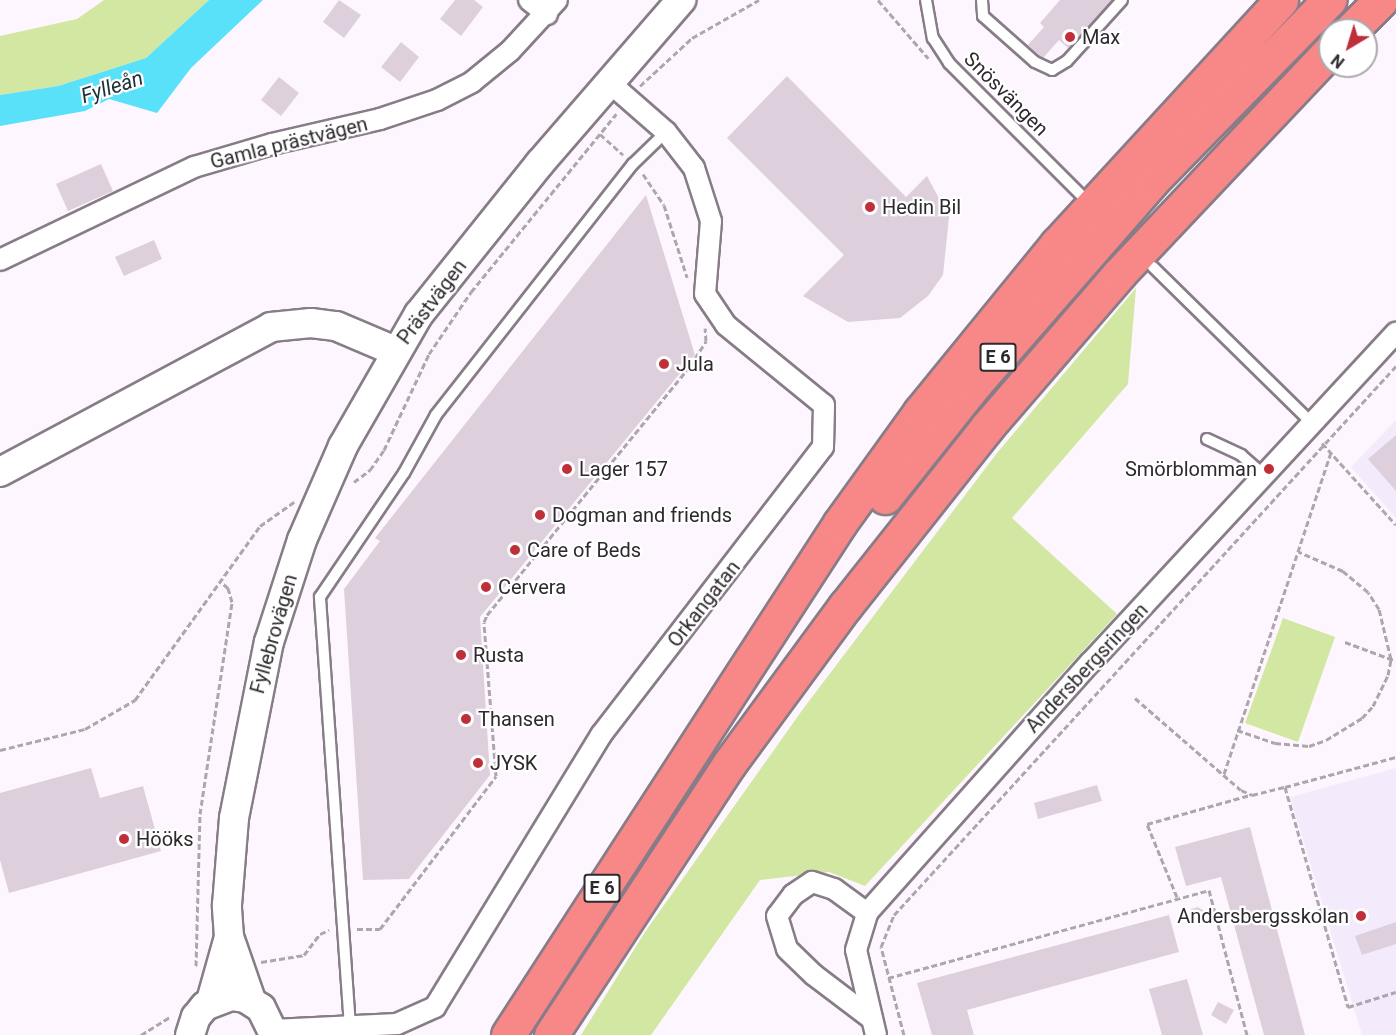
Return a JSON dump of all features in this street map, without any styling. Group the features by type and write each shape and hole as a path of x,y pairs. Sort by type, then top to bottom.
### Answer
{"highway":[{"path":"699,742 840,523 942,384 1086,210 1280,0"},
{"name":"E 6","path":"508,1035 699,742 814,585 975,384 1151,182 1329,0"},
{"path":"1363,18 1382,0"},
{"path":"1378,24 1396,12"},
{"name":"E 6","path":"551,1035 729,764 846,605 987,428 1118,275 1318,65"}],"street":[{"path":"529,0 552,7"},
{"name":"Prästvägen","path":"0,472 271,327 310,323 336,326 395,351 419,314 533,172 620,91 681,0"},
{"name":"Gamla prästvägen","path":"0,260 194,167 272,144 380,119 437,100 472,82 510,51 552,7"},
{"name":"Orkangatan","path":"274,1033 398,1024 435,1007 602,735 823,447 824,405 726,325 705,294 711,221 694,168 666,132 620,91"},
{"name":"Andersbergsringen","path":"874,1027 856,950 867,913 1091,662 1396,333"},
{"name":"Fyllebrovägen","path":"182,1025 196,1017 211,1002 227,905 234,818 268,642 307,529 343,446 395,351"},
{"path":"867,913 834,890 812,882 793,895 777,916 787,949 874,1027"},
{"name":"Fyllebrovägen","path":"216,961 251,1000 266,1013 274,1033"},
{"path":"211,1002 231,996 251,1000"}],"lane":[{"name":"Snösvängen","path":"926,0 933,38 949,63 1085,199"},
{"path":"982,0 983,16 1035,62 1052,70 1067,61 1122,0"},
{"path":"350,1027 346,929 321,597 404,473 436,416 633,164 666,132"},
{"path":"1153,267 1312,423"},
{"path":"1207,439 1241,455 1264,475"}],"path":[{"path":"349,484 370,470 379,458 429,354 471,292 600,134 620,91 677,49 759,0"},
{"path":"600,134 657,190 688,279"},
{"path":"220,581 228,588 232,602 200,814 216,961 298,956 308,952 323,932 380,929 496,776 484,622 487,615 690,366 706,341 705,326"},
{"path":"904,1035 881,946 894,915 1396,366"},
{"path":"1224,775 1237,729 1299,552 1331,452"},
{"path":"0,750 85,729 118,713 150,683 260,526 297,500"},
{"path":"1237,729 1284,744 1309,746 1326,740 1347,730 1373,706 1391,659 1378,609 1368,592 1343,571 1299,552"},
{"path":"1345,642 1396,661"},
{"path":"1135,698 1224,775 1251,795"},
{"path":"1177,898 1147,824 1396,757"},
{"path":"1285,788 1348,1007 1396,992"},
{"path":"888,978 1209,890 1247,1035"},
{"path":"141,1035 182,1025"}],"shaded area":[{"path":"1396,420 1396,518 1351,467"},
{"name":"Andersbergsskolan","path":"1396,768 1396,1035 1362,1035 1290,797"}],"green space":[{"path":"104,0 209,0 146,58 58,86 0,95 0,36 77,19"},
{"path":"1136,288 1128,384 1012,518 1117,614 865,886 829,872 760,880 651,1035 581,1035 645,932 803,709 997,453"},
{"path":"1283,618 1335,637 1298,742 1245,723"}],"water":[{"name":"Fylleån","path":"209,0 263,0 191,68 157,113 109,99 85,111 0,126 0,95 58,86 146,58"}],"building":[{"path":"339,0 361,15 344,38 323,22"},
{"path":"455,0 474,0 483,7 461,36 440,19"},
{"name":"Max","path":"1060,0 1112,0 1068,48 1059,40 1043,58 1028,45 1044,27 1040,23"},
{"path":"401,42 419,57 400,82 381,67"},
{"name":"Hedin Bil","path":"787,76 906,197 927,176 949,217 943,275 928,296 900,318 848,322 803,296 844,255 727,138"},
{"path":"279,77 299,93 281,116 261,100"},
{"path":"101,164 113,191 68,211 56,184"},
{"path":"646,195 695,355 480,617 490,775 409,879 363,880 344,589 380,541 375,538"},
{"path":"154,240 162,259 124,276 115,257"},
{"path":"1396,435 1396,491 1368,459"},
{"path":"91,768 100,798 143,786 161,851 9,893 0,860 0,793"},
{"path":"1097,785 1102,801 1038,819 1034,803"},
{"path":"1250,827 1305,1035 1264,1035 1221,877 1186,886 1175,847"},
{"path":"1198,907 1207,913 1200,926 1186,918 1191,909"},
{"path":"1169,915 1179,952 967,1010 974,1035 932,1035 917,983"},
{"path":"1396,922 1396,944 1362,955 1355,936"},
{"path":"1187,979 1203,1035 1162,1035 1149,989"},
{"path":"1218,1002 1234,1010 1226,1024 1211,1015"}],"place":[{"name":"Max","path":"1070,37"},
{"name":"Hedin Bil","path":"870,207"},
{"name":"Jula","path":"664,364"},
{"name":"Lager 157","path":"567,469"},
{"name":"Smörblomman","path":"1269,469"},
{"name":"Dogman and friends","path":"540,515"},
{"name":"Care of Beds","path":"515,550"},
{"name":"Cervera","path":"486,587"},
{"name":"Rusta","path":"461,655"},
{"name":"Thansen","path":"466,719"},
{"name":"JYSK","path":"478,763"},
{"name":"Hööks","path":"124,839"},
{"name":"Andersbergsskolan","path":"1361,916"}]}
